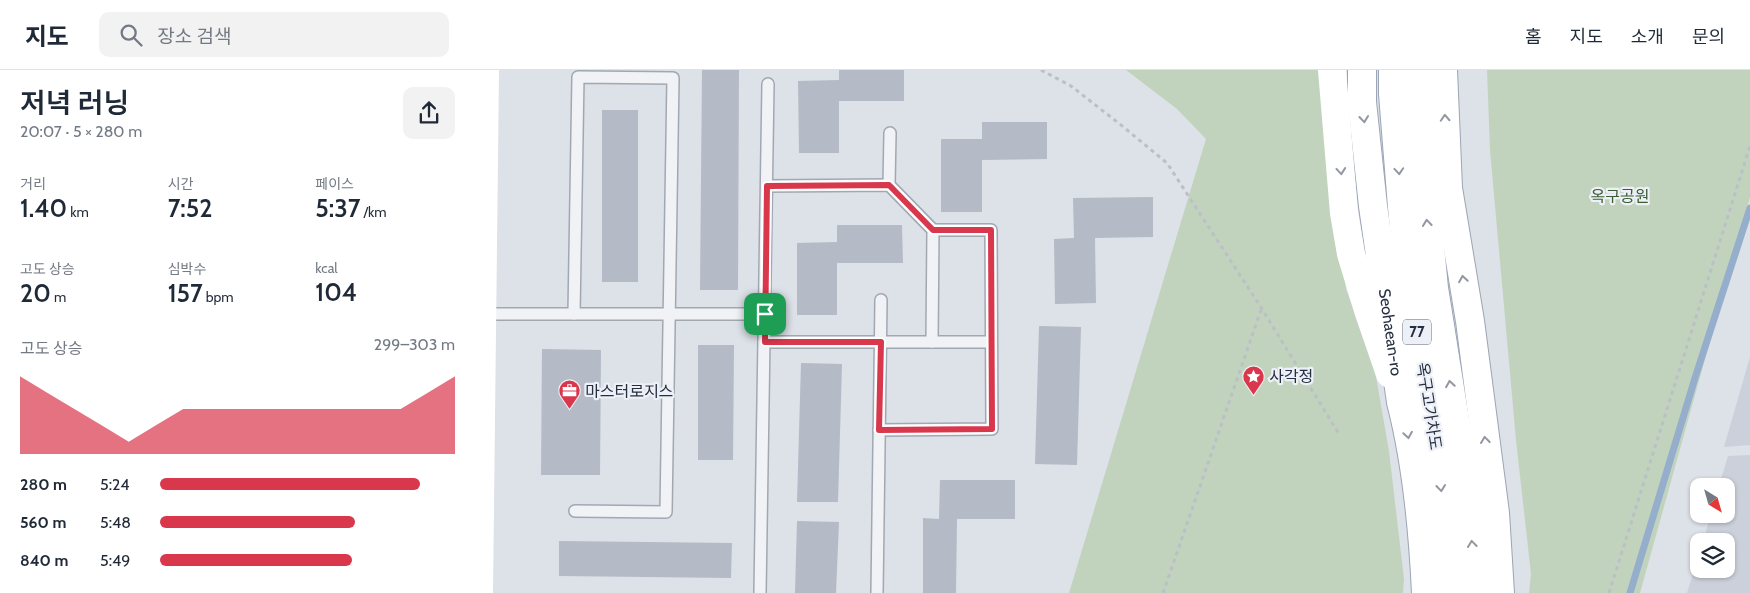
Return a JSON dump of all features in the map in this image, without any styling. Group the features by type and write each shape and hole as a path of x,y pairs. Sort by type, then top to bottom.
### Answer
{"main road":[{"path":"479,593 485,70"},
{"path":"1332,70 1344,213 1351,254 1369,313 1401,402"},
{"name":"Seohaean-ro","path":"1362,70 1362,102 1373,206 1401,402 1407,427 1423,531 1426,593"},
{"name":"옥구고가차도","path":"1393,70 1410,292 1441,487 1452,576 1451,593"},
{"name":"옥구고가차도","path":"1417,70 1426,205 1434,288 1465,483 1475,575 1475,593"},
{"path":"1443,70 1449,188 1470,321 1492,494 1500,593"}],"lane":[{"path":"574,314 578,77 673,78 665,512 575,511"},
{"path":"760,593 769,84"},
{"path":"889,133 889,185 933,230 932,342"},
{"path":"767,186 889,185"},
{"path":"879,430 992,429 991,230 933,230"},
{"path":"877,593 881,300"},
{"path":"482,314 765,314"},
{"path":"765,342 991,342"}],"path":[{"path":"1041,70 1071,86 1167,162 1262,309 1339,434"},
{"path":"1609,593 1750,146"},
{"path":"1163,593 1262,309"}],"shaded area":[{"path":"1750,357 1750,445 1724,447"},
{"path":"1750,455 1750,593 1687,593 1692,578 1735,578 1735,533 1705,533 1708,523 1735,523 1735,478 1721,478 1728,456"}],"green space":[{"path":"1126,70 1322,70 1346,289 1375,371 1389,451 1404,579 1403,593 1069,593 1206,139 1177,109"},
{"name":"옥구공원","path":"1487,70 1750,70 1750,197 1640,593 1529,593 1531,574 1516,440 1490,150"}],"building":[{"path":"702,70 739,70 738,290 700,290"},
{"path":"839,70 904,70 904,101 839,101 839,153 799,153 798,81 839,80"},
{"path":"602,110 638,110 638,282 602,282"},
{"path":"982,122 1047,122 1047,159 982,160 982,212 941,212 941,139 982,139"},
{"path":"1153,197 1153,237 1095,238 1096,303 1055,304 1054,239 1074,238 1073,198"},
{"path":"837,225 902,225 903,263 837,263 837,315 797,315 797,243 837,242"},
{"path":"1039,326 1081,327 1077,465 1035,464"},
{"path":"698,345 734,345 733,460 698,460"},
{"path":"542,349 601,350 600,475 541,475"},
{"path":"801,363 842,364 838,502 797,502"},
{"path":"940,480 1015,480 1015,519 957,519 956,593 923,593 923,518 939,519"},
{"path":"797,521 839,522 836,593 795,593"},
{"path":"559,541 732,543 731,578 559,576"}],"waterway":[{"path":"1630,593 1695,378 1750,208"}],"place":[{"name":"사각정","path":"1253,395"},
{"name":"마스터로지스","path":"569,410"}],"route":[{"path":"889,185 933,230 991,230 992,429 879,430 881,342 765,342 765,314 767,186 889,185"}]}
